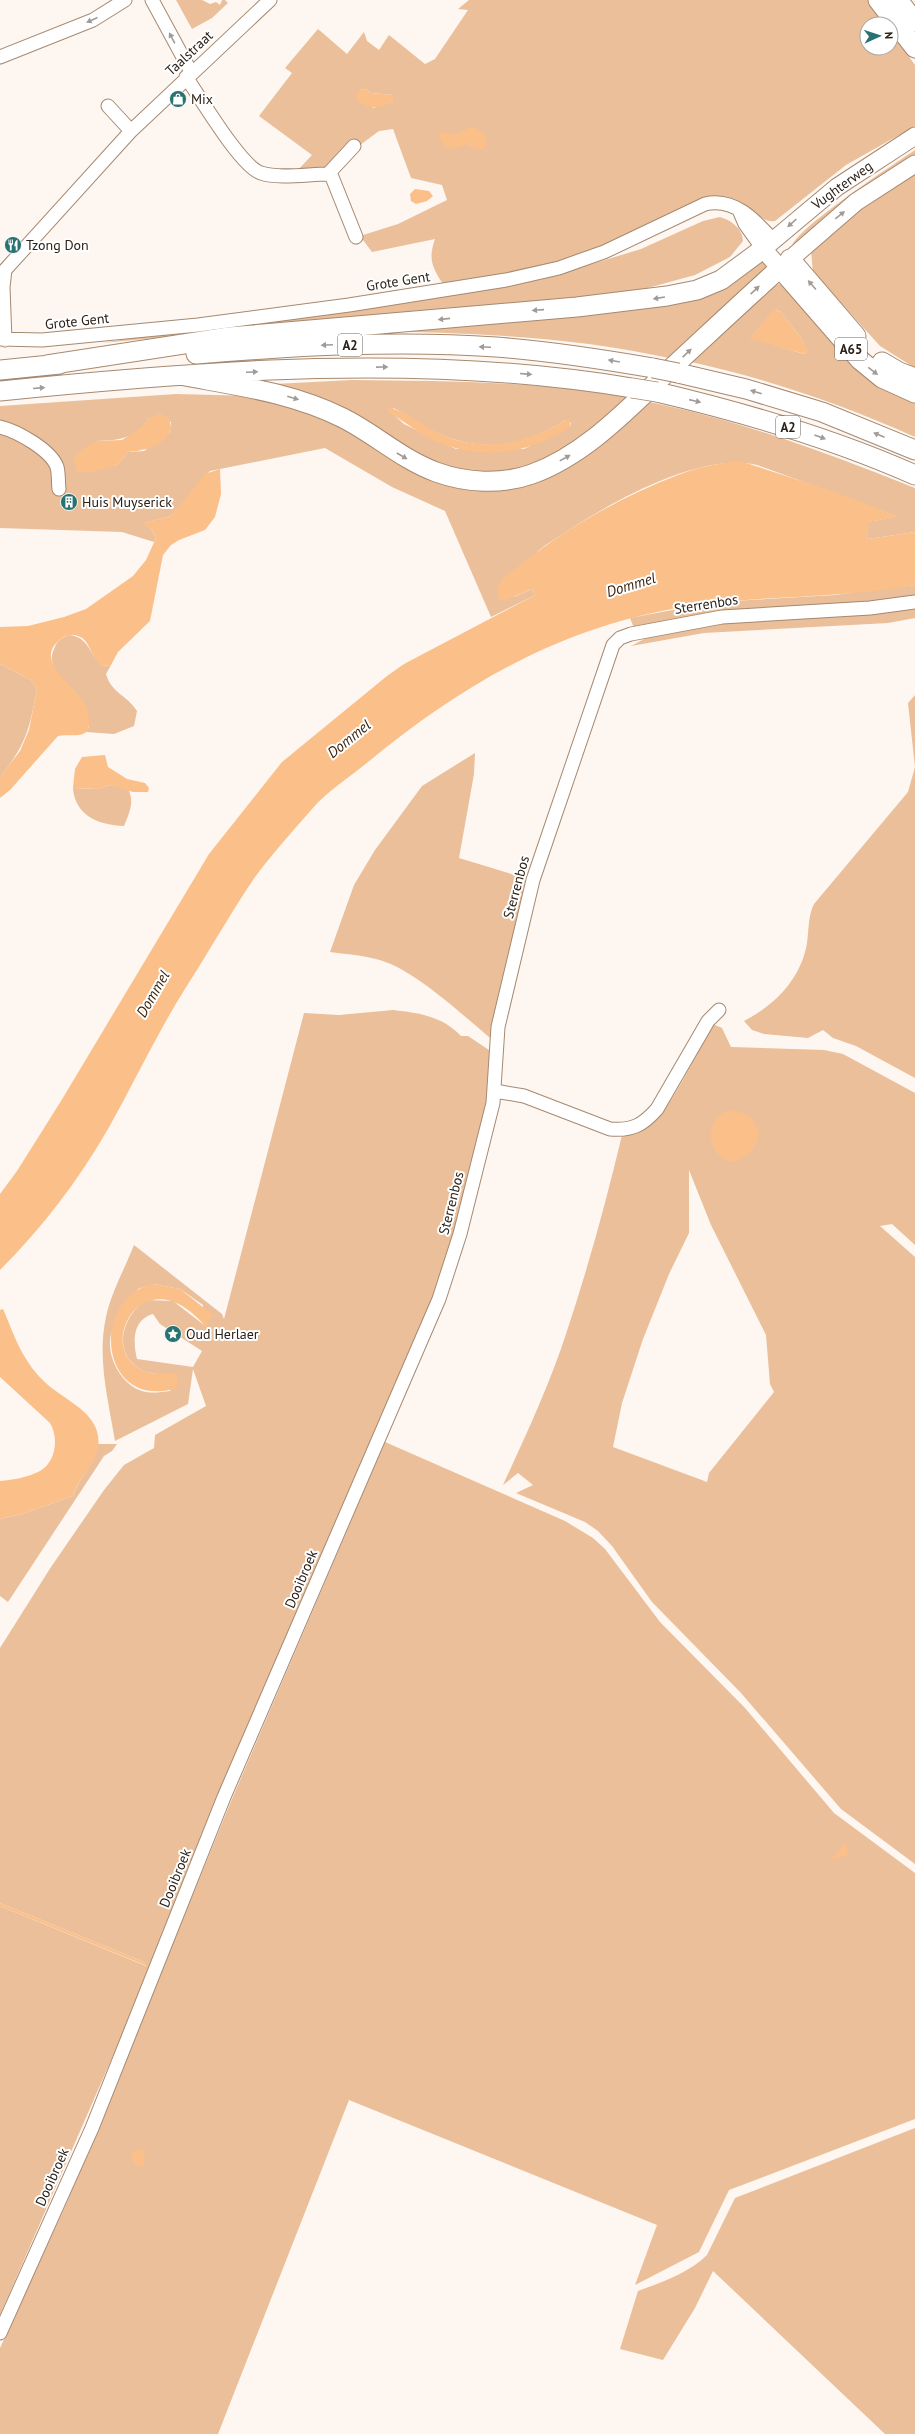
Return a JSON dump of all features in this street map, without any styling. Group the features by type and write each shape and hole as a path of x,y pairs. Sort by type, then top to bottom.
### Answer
{"highway":[{"path":"878,0 915,48"},
{"path":"898,0 915,22"},
{"name":"A2","path":"47,365 229,337 577,308 667,296 697,290 721,280 768,244"},
{"name":"A2","path":"185,376 257,389 304,401 345,419 399,454 438,473 458,479 481,482 506,480 530,475 556,463 601,432 785,263"},
{"name":"A65","path":"785,263 869,351 888,366 915,378"},
{"name":"A65","path":"785,263 860,360 882,378 915,393"},
{"name":"A2","path":"0,370 47,365 275,348 387,344 488,347 543,351 678,372 746,389 822,412 915,450"},
{"name":"A2","path":"0,391 185,376 332,368 437,368 539,375 657,392 740,412 860,452 915,475"}],"main road":[{"name":"Vughterweg","path":"768,244 837,186 915,136"},
{"name":"Vughterweg","path":"785,263 856,202 915,164"},
{"path":"768,244 785,263"}],"street":[{"path":"0,57 98,18 125,0"},
{"path":"152,0 189,75 242,157 254,170 267,174 328,174 336,182 356,237"},
{"name":"Taalstraat","path":"3,265 131,131 270,0"},
{"path":"108,106 131,131"},
{"path":"328,174 354,146"},
{"name":"Grote Gent","path":"3,340 42,340 204,324 349,305 506,280 558,268 604,252 705,204 724,203 739,210 745,224 768,244"},
{"path":"3,265 3,340"},
{"path":"0,427 13,430 47,453 57,468 59,489"},
{"name":"Sterrenbos","path":"381,1435 427,1328 450,1268 495,1091 498,1027 533,880 613,645 620,638 631,634 722,617 870,608 915,602"},
{"path":"495,1091 524,1096 610,1129 625,1130 636,1127 647,1120 657,1109 708,1021 719,1010"},
{"name":"Dooibroek","path":"0,2333 92,2128 224,1797 381,1435"}],"shaded area":[{"path":"176,0 202,0 210,4 216,2 220,5 222,0 225,0 228,3 212,18 192,29"},
{"path":"469,0 868,0 879,16 859,16 859,56 899,56 899,43 915,65 915,126 846,165 775,221 769,221 762,218 737,200 719,196 576,258 505,274 443,284 432,263 432,252 435,239 372,252 360,236 398,224 447,200 442,185 411,178 393,129 379,131 352,151 346,144 326,170 298,170 312,155 259,116 292,73 285,68 318,29 347,54 364,32 367,41 379,50 389,35 425,64 435,59 468,10 458,9","holes":["365,89 371,93 393,95 393,101 373,108 360,90"]},
{"path":"915,150 915,155 875,182 792,247 797,239 826,212"},
{"path":"915,171 915,368 880,346 813,272 811,251 844,219"},
{"path":"720,217 728,220 739,229 743,241 730,257 695,275 644,289 544,303 101,343 559,274 641,249 703,221"},
{"path":"763,259 768,267 669,358 558,340 445,333 370,331 659,304"},
{"path":"779,284 786,285 915,396 915,437 860,414 803,393 745,375 687,361 772,286","holes":["777,310 781,312 801,338 808,352 804,354 751,338 772,312"]},
{"path":"352,380 490,383 559,388 628,397 597,428 528,470 460,475 255,385","holes":["393,408 433,431 468,443 485,445 517,441 550,429 566,420 571,423 571,426 524,449 456,449 404,424 393,414"]},
{"path":"176,394 253,396 322,417 364,440 417,474 434,480 508,488 644,401 679,408 747,427 849,462 915,488 915,532 868,539 866,537 868,522 897,516 757,465 734,463 710,466 684,472 632,494 585,520 544,546 531,560 514,597 532,589 535,595 491,617 445,511 392,487 325,448 210,471 171,516 144,523 152,530 156,538 154,542 122,532 0,528 0,406","holes":["149,418 171,422 170,432 144,451 128,452 117,465 96,469 96,441 113,440 126,437 138,430"]},
{"path":"915,585 915,598 634,628 630,618 715,602 835,595"},
{"path":"915,606 915,618 888,623 704,633 631,646 648,637 710,625"},
{"path":"69,635 76,636 81,639 102,666 111,665 106,674 109,681 112,686 133,705 137,711 134,726 114,734 86,732 89,727 80,698 58,674 52,662 52,656 56,644"},
{"path":"0,664 31,680 37,689 26,736 16,755 0,777"},
{"path":"915,695 915,767 908,703"},
{"path":"475,753 474,774 459,858 531,880 494,1041 438,994 406,972 391,964 376,959 330,952 354,885 375,850 422,786"},
{"path":"915,767 915,1078 856,1046 833,1038 823,1030 808,1038 764,1034 752,1030 744,1021 755,1015 776,999 793,979 804,956 810,918 814,904 908,792"},
{"path":"110,785 128,789 130,794 131,803 128,817 124,826 106,824 90,817 78,806 75,798 73,788 98,789"},
{"path":"393,1010 421,1014 446,1024 461,1036 468,1036 492,1052 488,1103 455,1245 145,1982 0,2315 0,1906 146,1966 144,1962 0,1903 0,1648 51,1567 104,1490 124,1465 154,1448 155,1435 206,1406 193,1369 188,1404 115,1441 104,1379 104,1332 111,1299 134,1245 222,1314 224,1319 304,1013 339,1015","holes":["154,1284 180,1289 203,1305 204,1325 173,1301 147,1300 132,1314 124,1333 123,1343 125,1353 131,1362 144,1371 158,1374 176,1375 170,1391 152,1393 145,1392 134,1387 121,1375 112,1358 110,1340 117,1320 138,1289","153,1314 160,1324 202,1351 193,1367 137,1359 135,1339 138,1326 141,1321"]},
{"path":"713,1024 722,1028 731,1047 824,1050 843,1054 915,1093 915,1245 892,1224 880,1226 915,1257 915,1864 841,1809 741,1693 652,1602 612,1546 598,1531 585,1522 516,1493 533,1485 518,1473 503,1485 545,1391 566,1334 596,1235 622,1135 642,1131 656,1119 683,1080","holes":["689,1170 711,1225 766,1335 770,1384 774,1392 709,1473 707,1482 613,1447 622,1403 643,1339 669,1274 689,1233"]},
{"path":"385,1442 565,1521 593,1538 605,1549 660,1622 745,1708 834,1813 915,1873 915,2119 729,2190 699,2252 635,2285 657,2225 349,2100 218,2434 0,2434 0,2348 67,2202 232,1799"},
{"path":"98,1444 117,1444 112,1451 104,1456 8,1602 0,1596 0,1519 22,1514 73,1496 91,1464 97,1451"},
{"path":"915,2128 915,2434 885,2434 713,2271 695,2308 663,2360 620,2349 638,2291 684,2272 707,2255 735,2198"}],"water":[{"path":"365,89 371,93 393,95 393,101 379,107 366,106 357,100 356,94 360,90"},
{"path":"472,126 485,134 487,144 483,149 476,149 466,144 453,149 449,148 443,144 438,135 442,132 455,135"},
{"path":"415,189 429,191 433,196 427,201 416,204 411,201 410,194"},
{"path":"776,310 781,312 801,338 809,352 805,354 750,339 772,311"},
{"path":"388,408 399,411 449,438 483,444 500,444 517,441 550,429 566,420 569,420 571,426 554,436 518,450 481,452 462,450 425,436 396,416 389,413"},
{"path":"160,413 169,418 171,428 160,443 148,449 128,452 117,465 92,472 77,472 74,461 77,453 96,441 122,440 139,429 149,418"},
{"name":"Dommel","path":"740,461 823,488 898,516 869,522 866,537 868,539 915,532 915,585 856,593 707,604 677,608 633,618 591,631 551,646 512,664 475,685 403,734 318,802 281,844 253,880 177,1002 108,1129 84,1167 45,1221 0,1270 0,1194 17,1171 61,1101 209,854 282,762 387,676 404,664 535,595 532,589 504,601 499,600 497,590 502,580 508,574 557,538 616,503 657,484 686,472 716,464"},
{"path":"220,469 221,494 215,517 205,530 179,540 171,545 163,555 150,621 118,652 111,665 102,666 98,663 86,641 76,635 71,635 61,639 53,647 51,655 52,663 63,679 84,701 89,719 88,729 82,734 58,736 10,790 0,798 0,777 20,751 29,730 37,689 31,680 0,664 0,627 28,626 64,617 86,609 133,576 146,560 156,538 152,530 143,523 171,516 205,474"},
{"path":"105,755 108,767 127,779 145,783 149,788 148,792 133,792 110,785 98,789 73,788 75,769 82,757"},
{"path":"728,1111 743,1113 751,1118 759,1132 754,1147 751,1151 743,1158 733,1162 724,1159 718,1153 713,1146 711,1138 711,1130 714,1122 720,1115"},
{"path":"154,1284 180,1289 213,1315 206,1327 184,1307 164,1299 146,1302 133,1312 125,1326 123,1342 127,1357 144,1371 158,1374 177,1374 177,1387 174,1389 149,1391 130,1383 117,1368 112,1348 112,1328 119,1308 133,1293"},
{"path":"3,1309 21,1350 35,1371 48,1385 82,1410 90,1418 95,1426 98,1436 98,1447 94,1460 75,1489 73,1496 22,1514 0,1519 0,1481 21,1478 40,1471 50,1462 53,1456 55,1442 53,1429 50,1423 0,1377 0,1310"},
{"path":"845,1843 849,1855 831,1860"},
{"path":"0,1903 144,1962 147,1966 0,1906"},
{"path":"142,2150 145,2154 144,2165 138,2168 131,2158 132,2152"}],"place":[{"name":"Mix","path":"178,99"},
{"name":"Tzong Don","path":"13,245"},
{"name":"Huis Muyserick","path":"69,502"},
{"name":"Oud Herlaer","path":"173,1334"}]}
